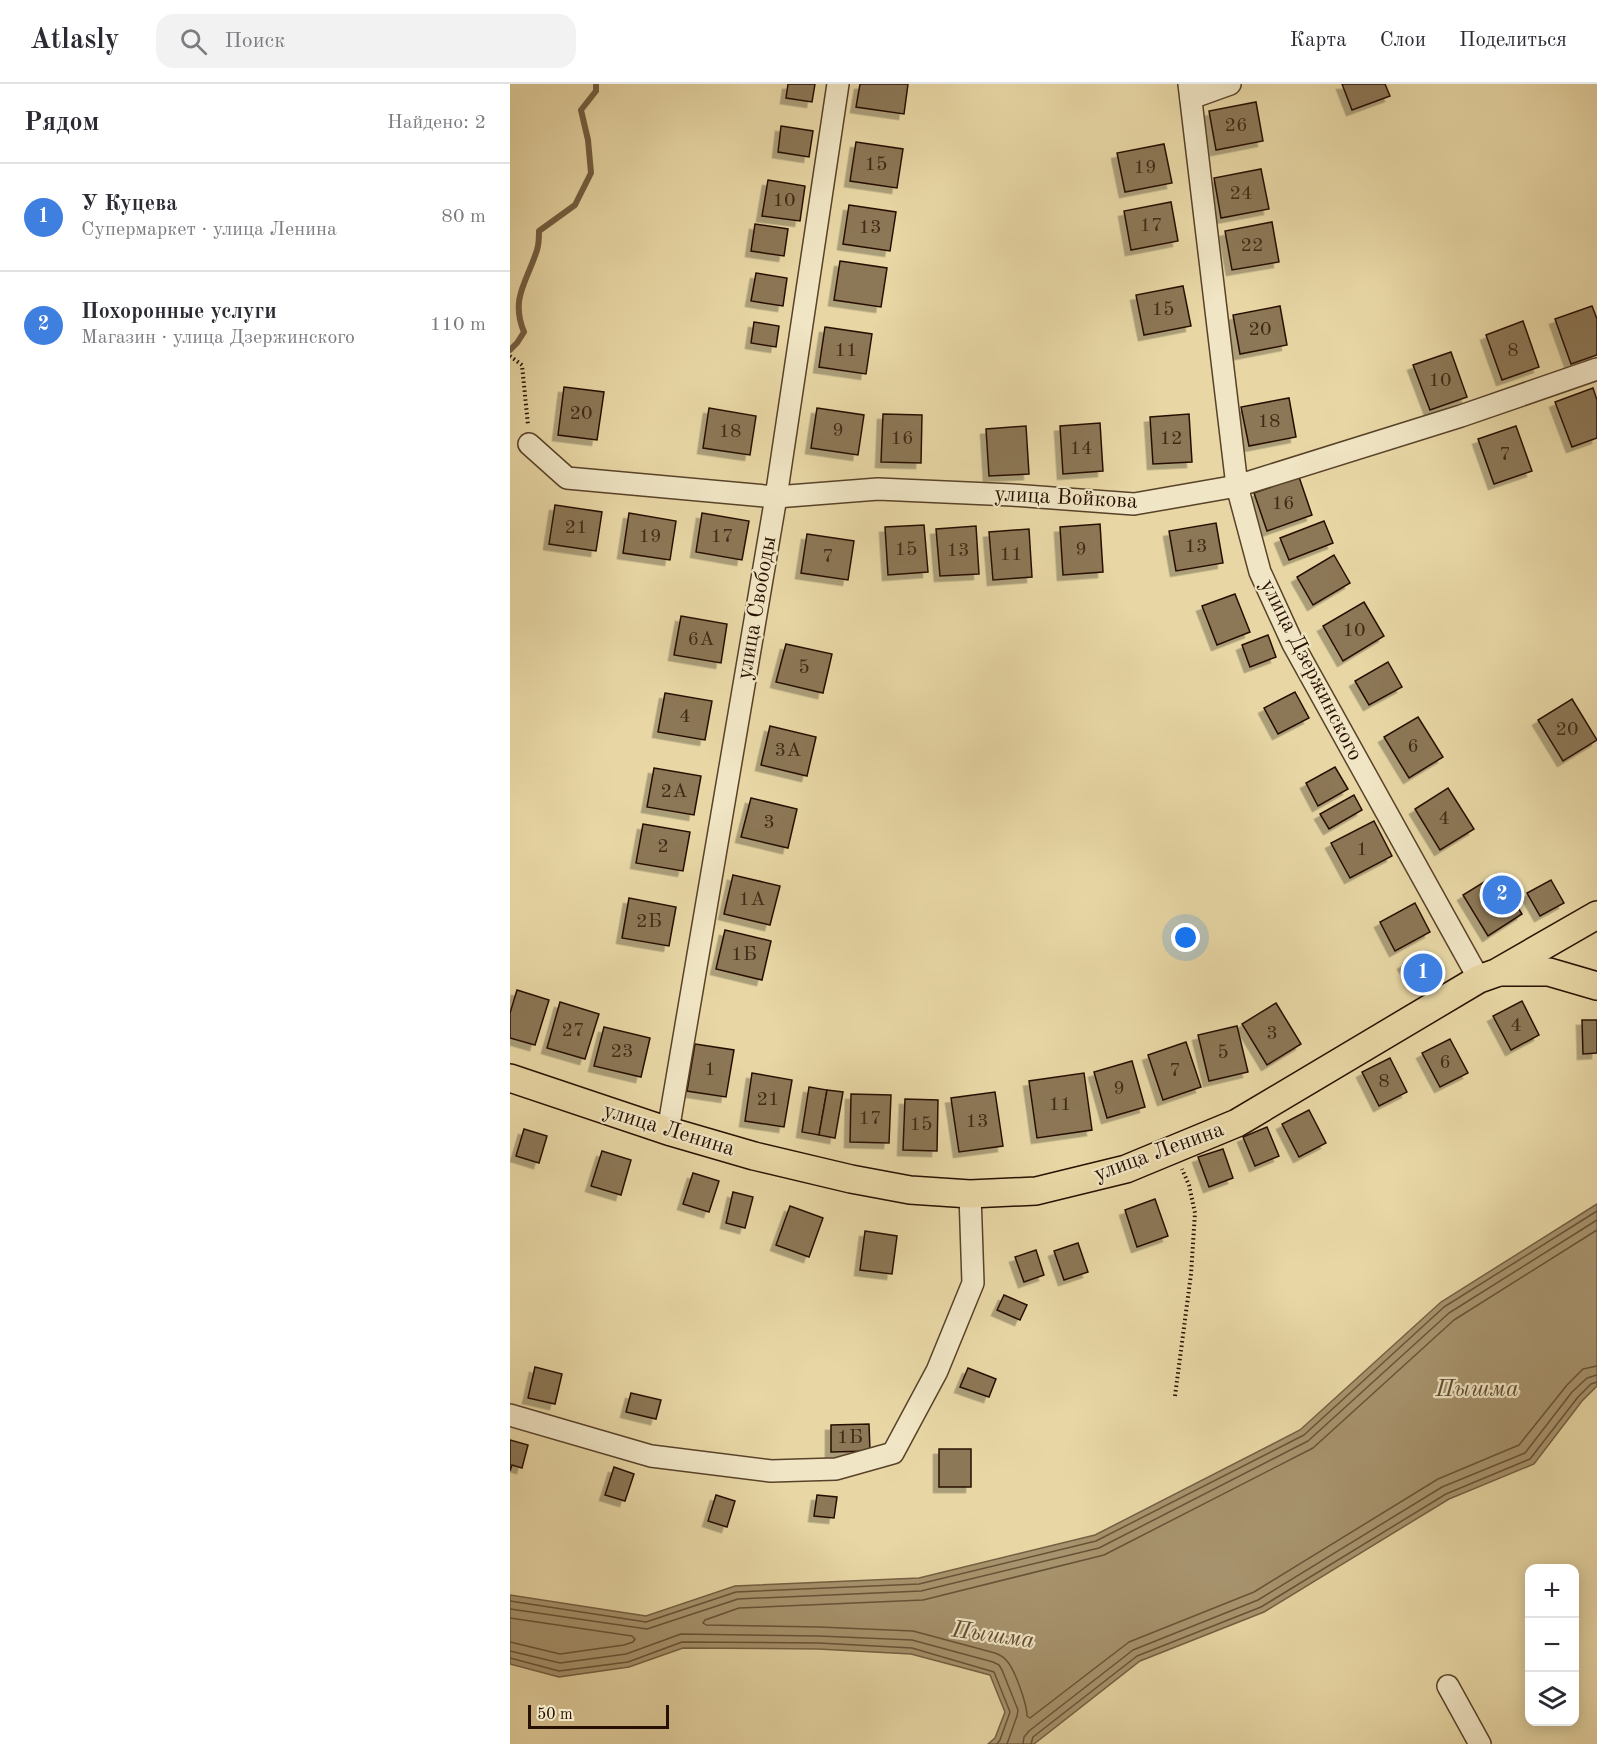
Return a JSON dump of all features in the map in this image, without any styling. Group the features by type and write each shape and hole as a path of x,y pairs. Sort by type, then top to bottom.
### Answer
{"main road":[{"name":"улица Ленина","path":"510,1078 668,1131 754,1156 851,1179 910,1190 970,1194 1036,1191 1126,1169 1237,1123 1487,976 1597,915"},
{"path":"1487,976 1549,972 1597,986"}],"street":[{"name":"улица Свободы","path":"668,1131 776,497 838,84"},
{"path":"1190,91 1230,84"},
{"name":"улица Дзержинского","path":"1190,91 1237,486 1260,572 1293,644 1487,976"},
{"name":"улица Войкова","path":"529,444 567,478 776,497 879,489 1012,495 1134,504 1237,486 1461,416 1597,369"},
{"path":"510,1415 651,1456 771,1471 836,1469 893,1453 937,1371 973,1282 970,1194"},
{"path":"1448,1686 1480,1744"}],"path":[{"path":"510,356 522,365 529,444"},
{"path":"1174,1149 1189,1185 1195,1213 1191,1274 1175,1396"}],"water":[{"name":"Пышма","path":"1597,1204 1597,1386 1582,1401 1534,1464 1449,1499 1264,1612 1140,1661 1034,1744 988,1744 995,1738 1005,1712 990,1675 911,1654 818,1649 683,1648 629,1667 559,1677 510,1664 510,1595 646,1616 735,1586 919,1578 1095,1535 1300,1430 1441,1302"}],"building":[{"path":"788,84 815,84 812,102 786,98"},
{"path":"860,84 908,84 904,114 856,107"},
{"path":"1342,84 1385,84 1390,96 1352,110"},
{"path":"1256,102 1263,141 1216,150 1209,111"},
{"path":"781,126 813,131 809,157 778,152"},
{"path":"856,142 903,149 897,188 850,181"},
{"path":"1164,144 1172,183 1125,192 1117,153"},
{"path":"1261,169 1269,209 1221,218 1214,178"},
{"path":"768,180 805,186 800,221 762,216"},
{"path":"1171,202 1178,241 1131,250 1124,211"},
{"path":"849,205 896,212 890,251 843,244"},
{"path":"1272,222 1279,262 1232,270 1225,231"},
{"path":"755,224 788,229 784,256 751,251"},
{"path":"840,261 887,268 881,307 834,300"},
{"path":"756,273 787,278 783,306 751,301"},
{"path":"1183,286 1191,326 1144,335 1136,295"},
{"path":"1280,306 1287,345 1240,354 1233,315"},
{"path":"1592,306 1597,319 1597,355 1571,364 1555,319"},
{"path":"1523,321 1539,367 1502,380 1486,335"},
{"path":"754,322 779,326 776,347 751,343"},
{"path":"825,327 872,334 866,374 819,367"},
{"path":"1451,352 1467,397 1430,410 1413,365"},
{"path":"564,387 604,392 597,440 558,435"},
{"path":"1593,388 1597,400 1597,438 1572,447 1555,402"},
{"path":"1289,398 1296,437 1249,446 1241,407"},
{"path":"709,408 756,416 750,455 703,448"},
{"path":"817,408 864,415 858,455 811,448"},
{"path":"883,414 922,415 921,463 881,462"},
{"path":"1189,414 1192,462 1153,464 1150,417"},
{"path":"1100,423 1103,471 1063,474 1060,426"},
{"path":"1026,426 1029,474 989,476 986,429"},
{"path":"1516,426 1532,471 1494,484 1478,439"},
{"path":"1299,477 1312,515 1267,531 1254,493"},
{"path":"555,505 602,512 596,551 549,544"},
{"path":"629,513 676,521 670,560 623,553"},
{"path":"702,513 749,521 742,560 696,552"},
{"path":"1324,521 1333,543 1289,560 1280,538"},
{"path":"1216,523 1223,563 1176,571 1169,531"},
{"path":"1100,524 1103,572 1063,575 1060,527"},
{"path":"924,525 928,572 888,575 885,527"},
{"path":"976,526 979,574 940,576 936,529"},
{"path":"1029,529 1032,577 993,580 989,532"},
{"path":"807,534 854,541 848,580 801,573"},
{"path":"1334,555 1350,583 1313,605 1297,577"},
{"path":"1235,594 1250,632 1217,645 1202,606"},
{"path":"1364,602 1384,636 1343,661 1323,626"},
{"path":"681,616 727,624 721,663 674,655"},
{"path":"1268,635 1276,657 1250,667 1242,645"},
{"path":"786,644 832,654 823,693 776,682"},
{"path":"1388,662 1402,687 1369,705 1355,681"},
{"path":"1295,692 1309,718 1278,734 1264,708"},
{"path":"665,693 712,701 705,740 658,732"},
{"path":"1572,699 1597,740 1563,761 1538,720"},
{"path":"1418,717 1443,757 1409,778 1384,737"},
{"path":"770,726 816,737 807,776 761,765"},
{"path":"1335,767 1348,789 1318,806 1306,783"},
{"path":"654,768 701,776 694,815 647,807"},
{"path":"1448,788 1474,829 1440,850 1415,809"},
{"path":"1354,795 1362,810 1329,829 1320,814"},
{"path":"751,798 797,809 788,848 741,837"},
{"path":"1374,821 1392,856 1350,878 1331,843"},
{"path":"643,824 690,832 683,871 636,863"},
{"path":"1497,874 1522,914 1488,936 1463,895"},
{"path":"733,875 780,886 770,925 724,914"},
{"path":"1551,880 1564,903 1540,916 1527,893"},
{"path":"629,898 676,907 669,946 622,938"},
{"path":"1415,903 1430,932 1395,951 1380,922"},
{"path":"725,930 771,941 762,980 716,969"},
{"path":"1421,952 1434,972 1416,984 1403,964"},
{"path":"517,990 549,1000 535,1045 510,1038 510,1013"},
{"path":"1522,1001 1539,1035 1511,1050 1493,1016"},
{"path":"560,1002 599,1014 585,1059 547,1048"},
{"path":"1276,1003 1301,1044 1267,1065 1242,1024"},
{"path":"1582,1020 1597,1020 1597,1053 1583,1054"},
{"path":"1237,1026 1248,1072 1209,1081 1198,1035"},
{"path":"604,1027 650,1038 641,1077 594,1066"},
{"path":"1450,1039 1468,1073 1440,1087 1422,1053"},
{"path":"1186,1042 1201,1087 1163,1100 1148,1055"},
{"path":"695,1044 734,1050 726,1097 687,1091"},
{"path":"1390,1058 1407,1092 1379,1106 1362,1072"},
{"path":"1132,1061 1145,1107 1107,1118 1094,1072"},
{"path":"752,1073 792,1080 784,1127 745,1121"},
{"path":"1084,1073 1092,1130 1037,1138 1029,1081"},
{"path":"809,1087 827,1090 819,1135 802,1132"},
{"path":"827,1090 843,1092 835,1138 819,1135"},
{"path":"995,1092 1003,1146 959,1152 951,1098"},
{"path":"851,1094 891,1095 889,1143 850,1142"},
{"path":"905,1099 938,1100 937,1151 903,1150"},
{"path":"1309,1110 1326,1143 1299,1157 1282,1124"},
{"path":"1267,1127 1279,1156 1255,1166 1243,1137"},
{"path":"524,1129 547,1136 539,1163 516,1156"},
{"path":"1223,1149 1233,1178 1209,1187 1198,1157"},
{"path":"602,1151 631,1160 621,1195 591,1186"},
{"path":"693,1173 719,1181 709,1212 683,1204"},
{"path":"733,1192 753,1197 745,1228 726,1223"},
{"path":"1155,1199 1168,1236 1137,1247 1125,1210"},
{"path":"790,1206 823,1218 809,1257 776,1245"},
{"path":"865,1231 897,1236 892,1274 860,1270"},
{"path":"1078,1243 1088,1272 1064,1280 1054,1251"},
{"path":"1036,1250 1044,1275 1024,1282 1015,1257"},
{"path":"1004,1295 1027,1305 1020,1320 997,1310"},
{"path":"535,1367 562,1374 555,1404 528,1398"},
{"path":"968,1368 996,1379 989,1397 960,1387"},
{"path":"631,1393 661,1400 656,1419 626,1412"},
{"path":"869,1424 870,1451 831,1452 831,1425"},
{"path":"510,1440 528,1445 522,1468 512,1465 510,1471"},
{"path":"939,1449 971,1449 971,1487 939,1487"},
{"path":"614,1467 634,1474 625,1501 605,1495"},
{"path":"716,1495 735,1501 727,1527 708,1521"},
{"path":"817,1495 837,1497 834,1518 814,1516"}],"waterway":[{"path":"510,350 524,332 520,320 519,300 538,248 539,231 575,205 591,173 588,140 581,110 596,91 596,84"}],"place":[{"name":"Похоронные услуги","path":"1502,895"},
{"name":"У Куцева","path":"1423,973"}]}
